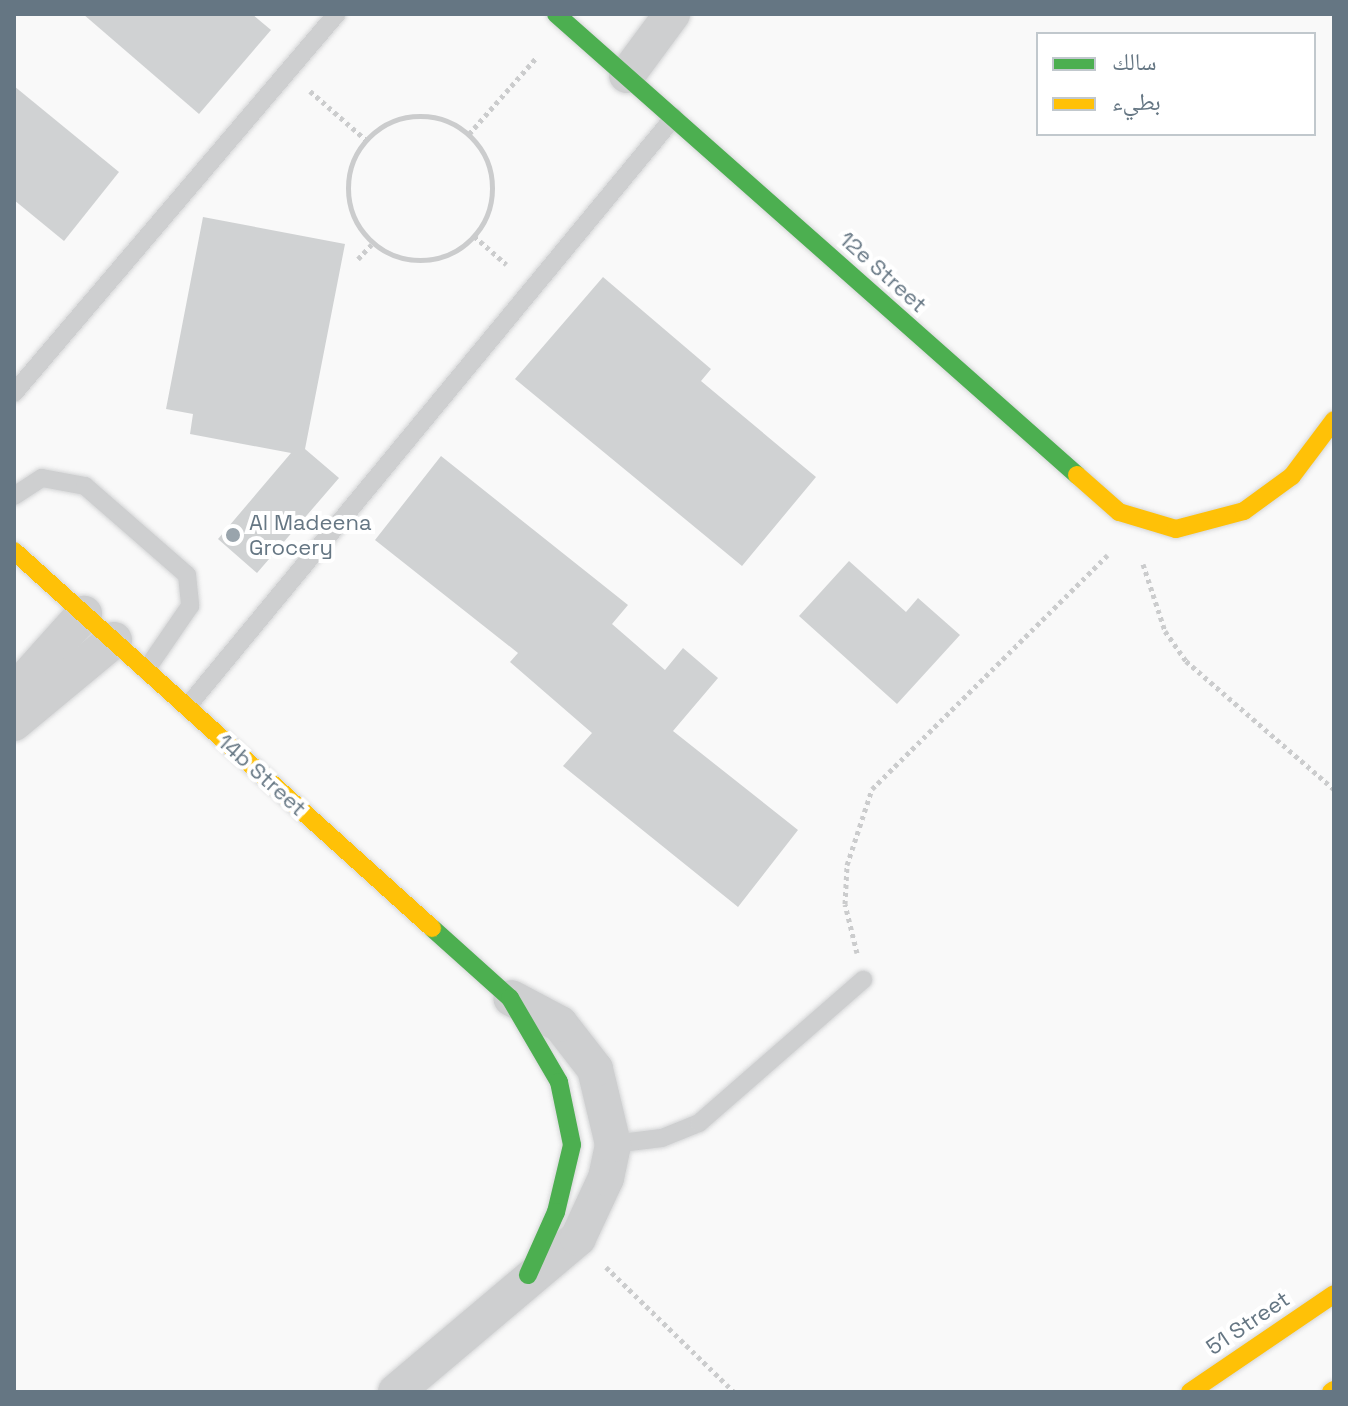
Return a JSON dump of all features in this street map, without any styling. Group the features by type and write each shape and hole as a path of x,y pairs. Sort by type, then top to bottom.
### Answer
{"street":[{"path":"627,75 672,14"},
{"name":"12e Street","path":"562,18 1098,498 1140,523 1196,527 1270,496 1334,420"},
{"name":"14b Street","path":"14,551 510,998 547,1052 572,1145 556,1212 528,1275"},
{"path":"14,692 84,614"},
{"path":"14,723 114,640"},
{"name":"14b Street","path":"510,998 560,1024 579,1045 605,1093 613,1144"},
{"path":"396,1392 528,1275 578,1238 596,1209 613,1144"},
{"name":"51 Street","path":"1190,1392 1334,1294"}],"lane":[{"path":"14,393 336,14"},
{"path":"187,707 674,116"},
{"path":"14,496 42,478 85,486 187,575 190,606 146,670"},
{"path":"613,1144 662,1138 699,1123 863,980"}],"path":[{"path":"469,134 562,18"},
{"path":"306,88 366,140"},
{"path":"416,117 449,121 469,134 491,172 493,195 474,236 457,251 414,261 373,243 350,204 348,182 366,140 384,126 416,117"},
{"path":"474,236 506,264"},
{"path":"358,259 373,243"},
{"path":"1140,523 1150,596 1186,661 1334,789"},
{"path":"863,980 845,904 846,878 872,789 1140,523"},
{"path":"578,1238 734,1392"}],"building":[{"path":"83,14 252,14 271,30 199,114"},
{"path":"14,86 119,172 64,241 14,200"},
{"path":"203,217 345,244 305,449 339,478 257,573 218,539 291,453 190,434 193,414 166,409"},
{"path":"603,277 711,369 701,381 816,477 742,566 515,379"},
{"path":"441,456 628,605 612,624 665,670 683,648 718,678 673,731 798,830 738,907 563,766 592,733 510,662 518,653 375,540"},
{"path":"849,561 906,612 918,598 960,635 897,704 799,616"}],"traffic: fast":[{"path":"556,14 1077,475"},
{"path":"432,928 510,998 559,1082 572,1145 556,1212 528,1275"}],"traffic: slow":[{"path":"1077,475 1119,512 1176,529 1244,511 1292,476 1334,420"},
{"path":"14,551 432,928"},
{"path":"1190,1392 1334,1294"}],"place":[{"name":"Al Madeena Grocery","path":"233,535"}]}
